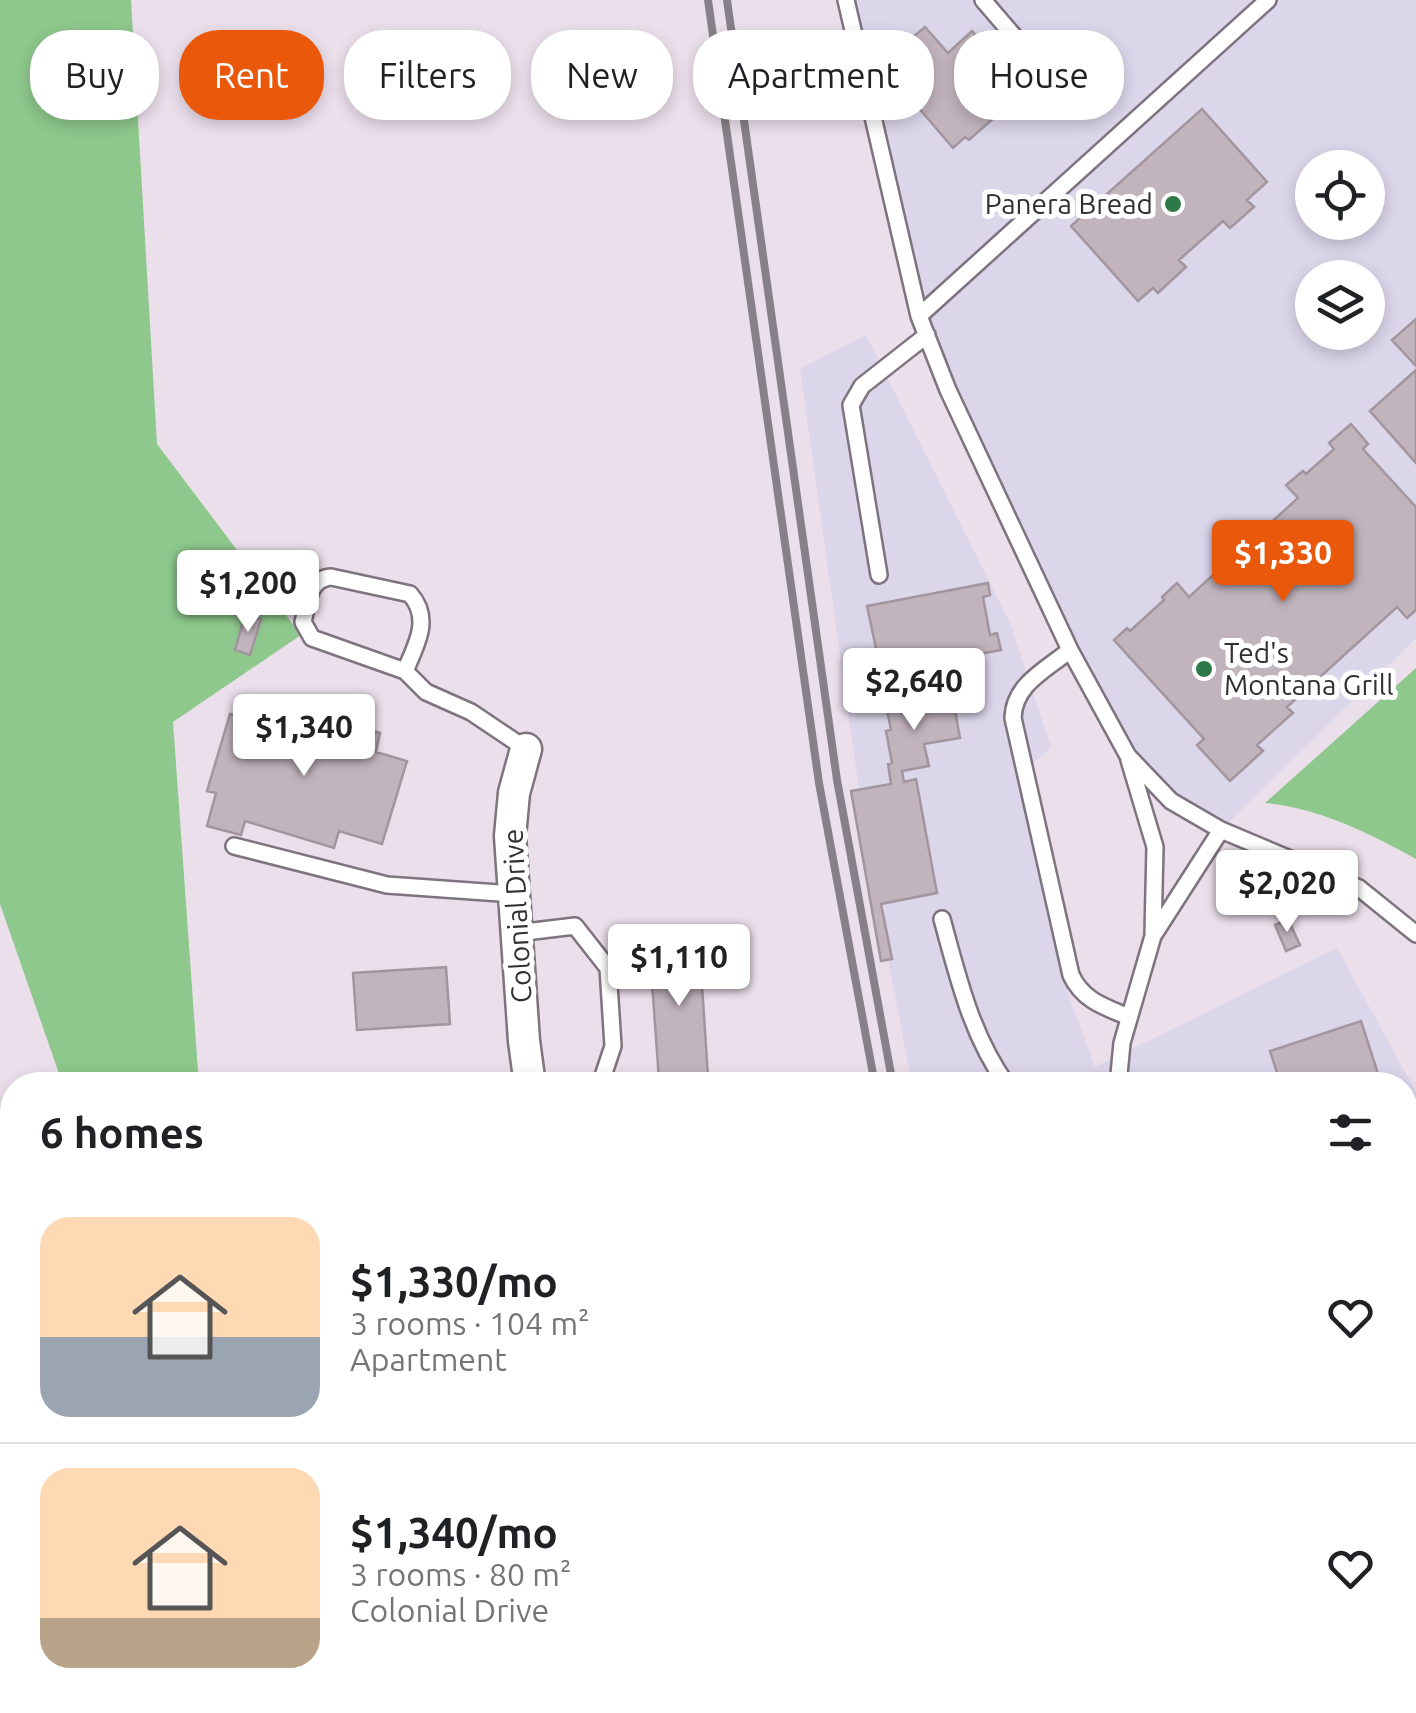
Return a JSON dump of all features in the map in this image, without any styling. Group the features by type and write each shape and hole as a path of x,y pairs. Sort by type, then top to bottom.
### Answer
{"street":[{"name":"Colonial Drive","path":"526,748 514,793 510,836 528,1072"}],"lane":[{"path":"846,0 919,316 948,390 1070,650 1128,756 1155,847 1153,936 1122,1044 1119,1072"},
{"path":"983,0 1009,30"},
{"path":"919,316 1268,0"},
{"path":"879,574 851,405 862,386 927,335"},
{"path":"405,671 422,629 421,612 410,594 320,578 313,585 303,622 312,638 405,671 426,692 471,712 526,748"},
{"path":"1070,650 1020,691 1013,704 1012,718 1071,975 1078,990 1094,1002 1129,1017"},
{"path":"1128,756 1171,802 1221,830 1359,888 1416,934"},
{"path":"1153,936 1221,830"},
{"path":"234,846 387,885 514,894"},
{"path":"942,919 968,1011 999,1072"},
{"path":"517,933 575,926 608,968 613,1046 604,1072"}],"shaded area":[{"path":"846,0 1416,0 1416,638 1221,830 1171,801 1128,756 919,316 874,120 934,120 934,30 853,30"},
{"path":"866,335 1010,623 1051,747 1025,771 1068,994 1095,1067 1337,948 1405,1072 910,1072 867,847 800,369"}],"green space":[{"path":"0,0 131,0 133,30 30,30 30,120 138,120 157,444 301,635 173,722 198,1072 58,1072 0,904"},
{"path":"1416,668 1416,859 1324,816 1265,803"}],"building":[{"path":"934,37 948,53 954,48 954,120 992,120 953,148 929,120 934,120"},
{"name":"Panera Bread","path":"1202,109 1267,182 1247,200 1254,207 1230,228 1223,221 1179,260 1186,267 1158,293 1153,288 1138,301 1071,226"},
{"path":"1416,319 1416,366 1392,340"},
{"path":"1416,370 1416,463 1370,411"},
{"path":"1351,424 1368,444 1363,449 1416,507 1416,610 1407,618 1397,607 1287,707 1293,713 1257,745 1263,751 1230,781 1197,745 1204,739 1114,640 1127,628 1130,631 1177,583 1189,597 1298,498 1286,485 1303,471 1306,474 1334,449 1329,443"},
{"path":"988,583 990,595 983,597 990,635 997,633 1001,650 946,660 960,738 924,744 929,766 902,771 904,782 916,779 937,893 881,904 892,959 881,961 851,791 891,784 886,731 891,730 880,698 885,697 882,678 877,679 874,664 879,663 867,606"},
{"path":"245,615 261,619 250,655 235,650"},
{"path":"273,706 380,733 376,752 407,761 382,844 339,831 334,848 245,821 241,835 207,826 216,793 207,791 230,714 267,725"},
{"path":"1288,919 1300,945 1286,951 1275,925"},
{"path":"699,938 708,1072 658,1072 649,941"},
{"path":"446,967 450,1024 357,1030 353,973"},
{"path":"1361,1021 1377,1072 1277,1072 1270,1051"}],"railway":[{"path":"708,0 819,783 873,1072"},
{"path":"727,0 837,780 891,1072"}],"place":[{"name":"Panera Bread","path":"1173,204"},
{"name":"Ted's Montana Grill","path":"1204,669"}]}
